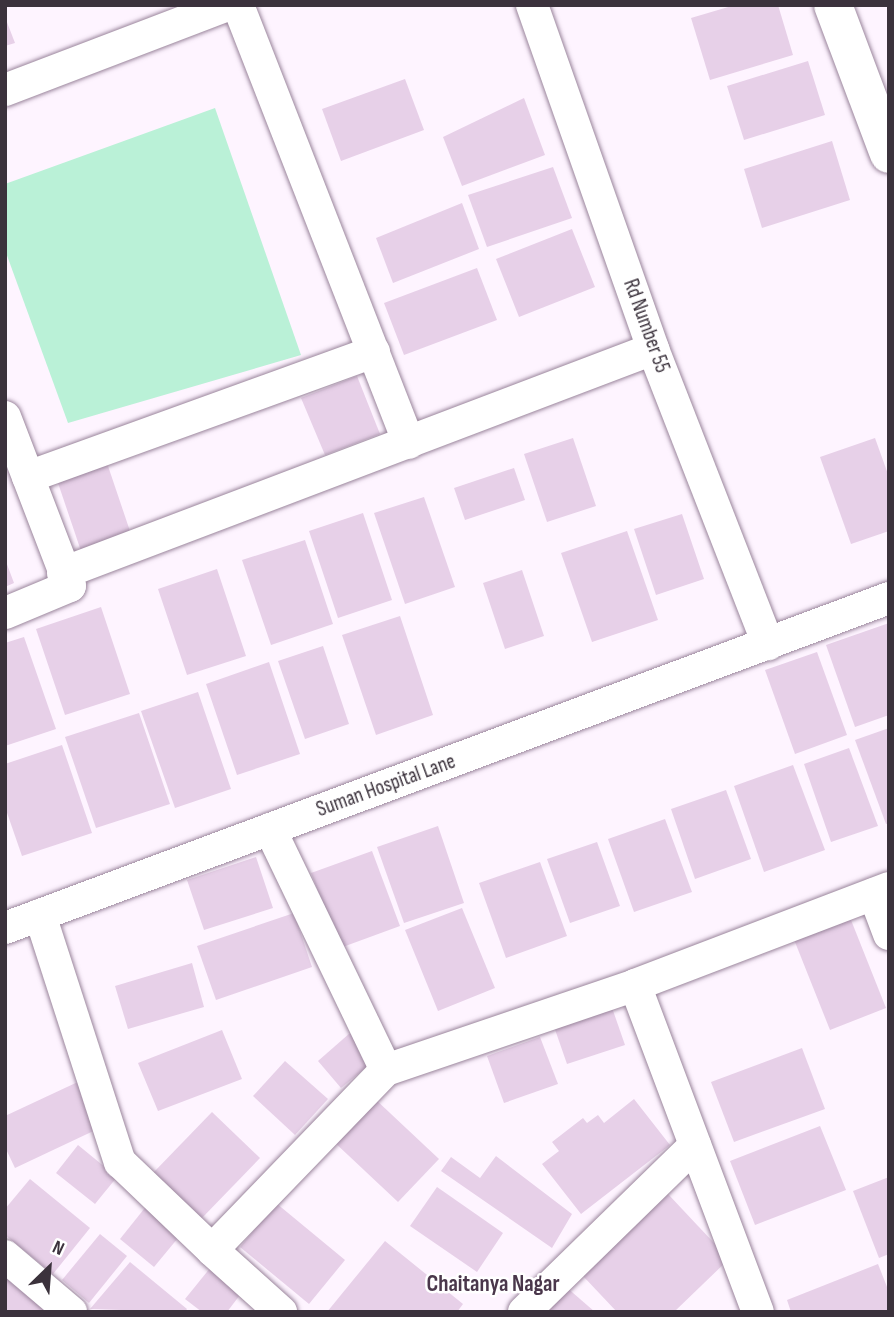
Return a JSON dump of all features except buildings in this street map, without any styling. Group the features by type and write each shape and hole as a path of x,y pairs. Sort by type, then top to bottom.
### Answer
{"street":[{"path":"5,90 229,5"},
{"path":"238,5 409,443"},
{"name":"Rd Number 55","path":"531,5 653,349 768,643"},
{"path":"833,5 889,154"},
{"path":"63,573 653,349"},
{"path":"28,477 374,352"},
{"path":"5,417 69,586 5,613"},
{"name":"Suman Hospital Lane","path":"5,928 889,598"},
{"path":"271,829 386,1070"},
{"path":"212,1250 386,1070 635,985 881,891 889,934"},
{"path":"40,915 120,1162 281,1312"},
{"path":"635,985 758,1312"},
{"path":"524,1312 695,1145"},
{"path":"5,1256 71,1312"}],"green space":[{"path":"215,108 301,355 68,423 5,250 5,184"}],"district":[{"name":"Chaitanya Nagar","path":"493,1284"}]}
